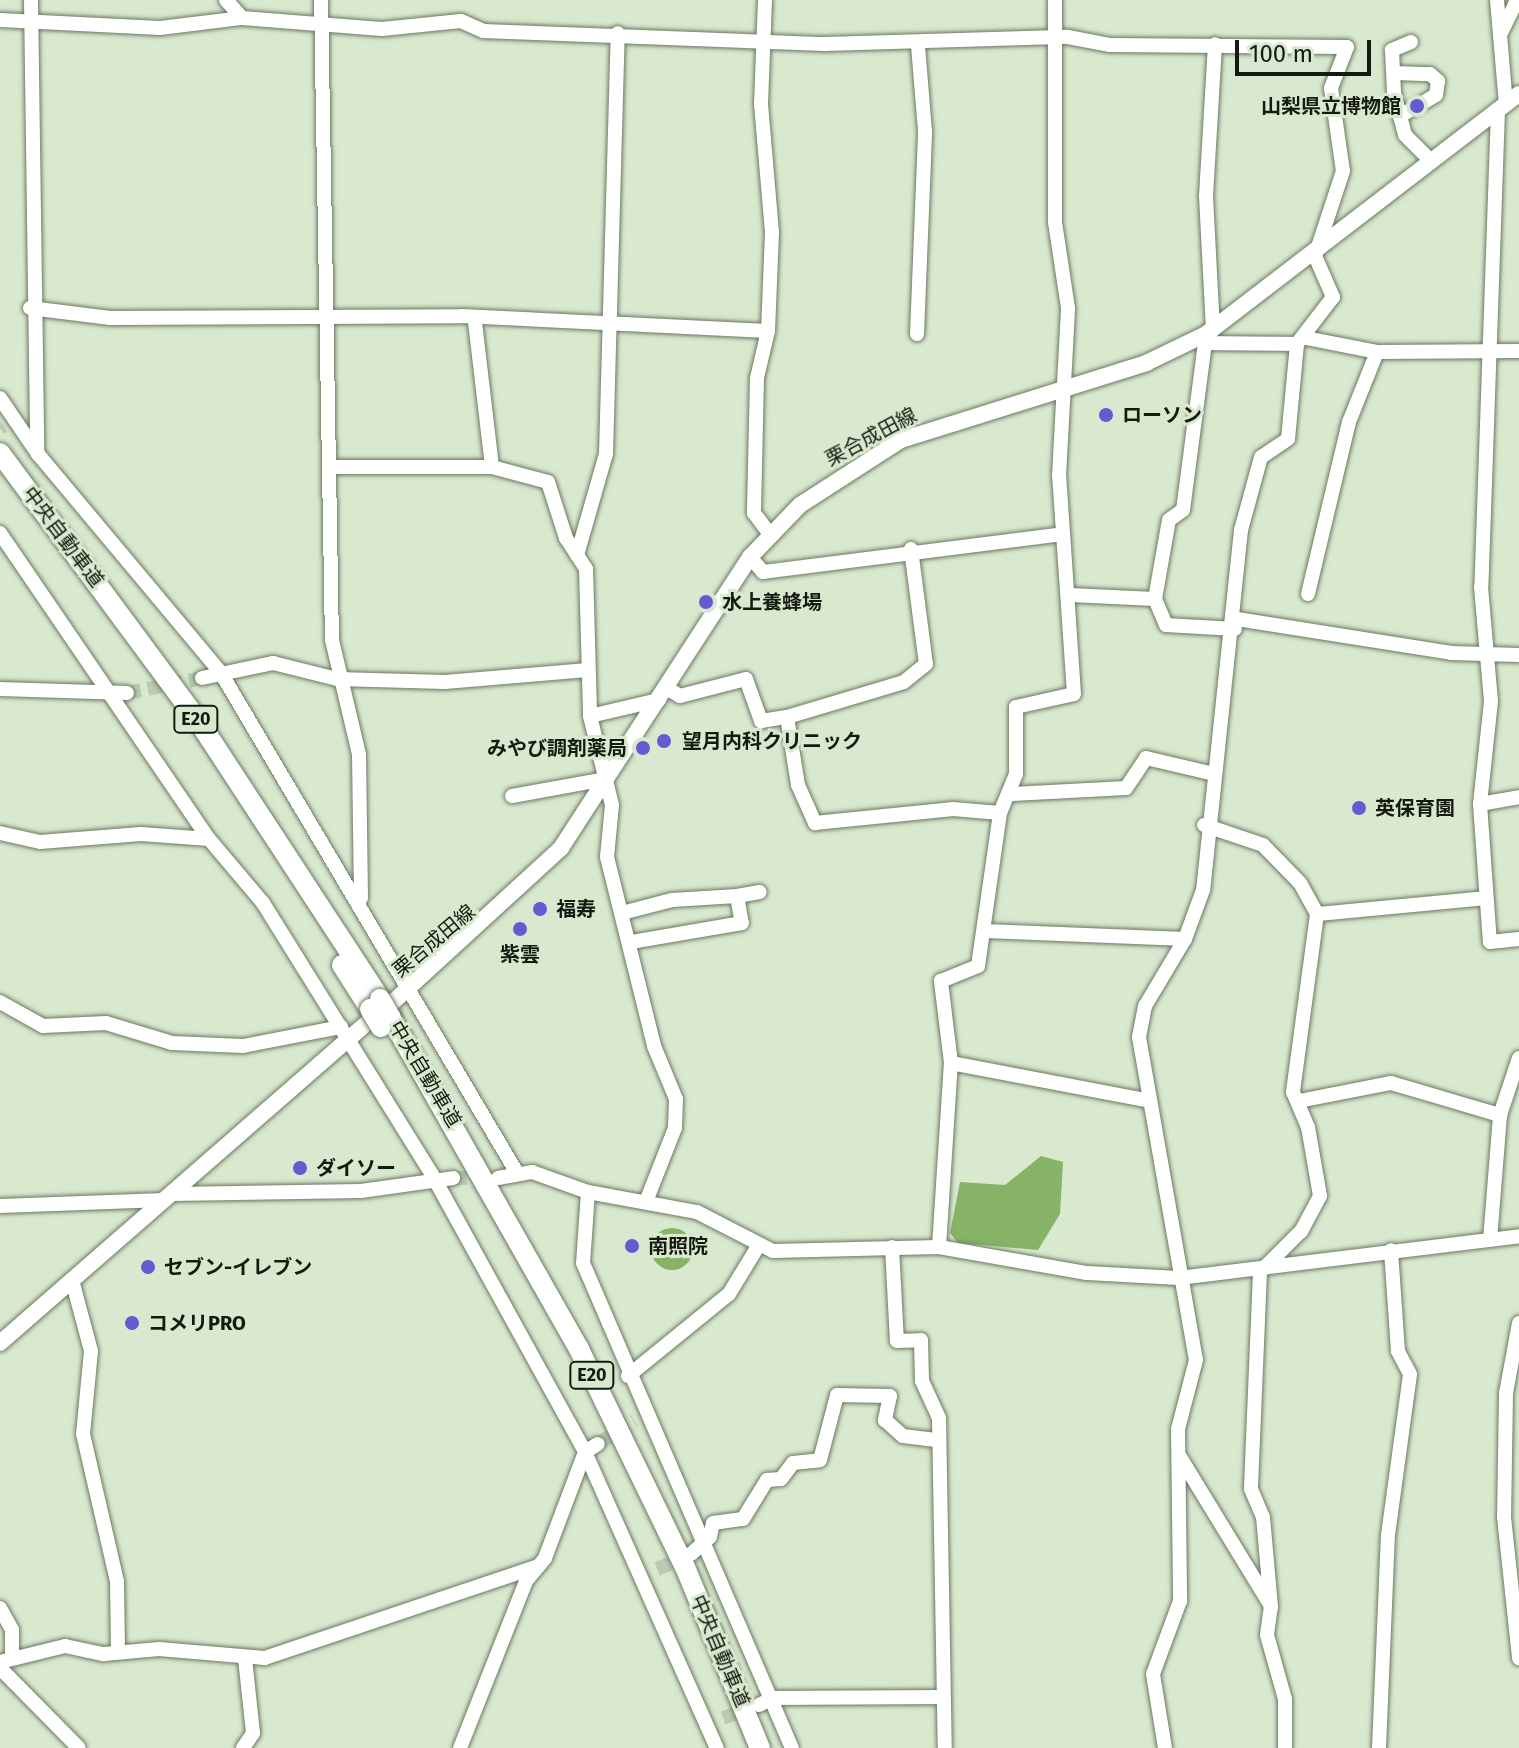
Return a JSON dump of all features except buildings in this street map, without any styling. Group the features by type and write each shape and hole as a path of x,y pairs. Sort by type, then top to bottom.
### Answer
{"highway":[{"name":"中央自動車道","path":"0,453 201,725 380,1013 579,1349 685,1567 760,1748"},
{"name":"中央自動車道","path":"0,474 180,719 380,1013 567,1354 673,1572 746,1748"}],"main road":[{"name":"栗合成田線","path":"0,1343 168,1197 344,1034 380,1013 531,883 606,782 750,557 770,534 827,484 891,445 1208,336 1315,256 1430,160 1508,103"}],"street":[{"path":"31,0 30,308 38,454"},
{"path":"226,0 242,18"},
{"path":"321,0 328,166 321,270 330,316 337,679 359,754 362,903"},
{"path":"765,0 762,42 772,232 768,331 757,378 754,513 770,534"},
{"path":"939,1247 951,1063 941,981 978,966 986,931 1000,813 1012,794 1016,707 1074,694 1070,595 1062,534 1069,386 1068,308 1055,222 1055,0"},
{"path":"1497,0 1508,103 1481,587 1491,701 1480,804 1490,942 1519,939"},
{"path":"1499,35 1517,0"},
{"path":"0,20 160,28 242,18 382,29 461,21 483,31 618,33 762,42 918,45 1054,42 1347,47 1331,88 1343,171 1315,256 1333,297 1301,341 1288,439 1261,457 1241,530 1230,589 1236,624 1204,825 1203,890 1185,939 1145,1006 1139,1037 1145,1100 1196,1360 1178,1429 1180,1601 1153,1674 1165,1748"},
{"path":"577,555 606,454 618,33"},
{"path":"1411,42 1392,50 1400,116 1417,153 1430,160"},
{"path":"1215,44 1206,196 1208,336 1183,510 1169,520 1155,599 1166,625 1236,624 1485,656 1519,655"},
{"path":"917,334 925,131 918,45"},
{"path":"1394,73 1430,74 1438,81 1436,95 1400,116"},
{"path":"30,308 110,318 330,316 768,331"},
{"path":"475,322 492,467"},
{"path":"1208,336 1301,341 1377,352 1519,351"},
{"path":"1308,594 1349,422 1377,352"},
{"path":"0,398 16,417 38,454 221,673 362,903 517,1173"},
{"path":"3,426 16,417"},
{"path":"332,467 492,467 548,482 589,590 587,670 590,716 612,805 607,857 631,942 654,1046 676,1099 675,1128 647,1199"},
{"path":"0,533 209,839 263,903 434,1178 592,1448 651,1572 717,1748"},
{"path":"750,557 763,572 911,549 1062,534"},
{"path":"590,716 663,694 680,696 746,679 761,721 787,717 904,682 926,664 911,549"},
{"path":"1070,595 1155,599"},
{"path":"202,678 273,663 337,679 445,682 587,670"},
{"path":"0,689 110,690 127,693"},
{"path":"787,717 798,785 815,823 953,809 1000,813"},
{"path":"1012,794 1126,788 1146,758 1214,774"},
{"path":"512,796 606,782"},
{"path":"1480,804 1519,797"},
{"path":"1204,825 1263,845 1300,883 1317,914 1300,1002 1293,1092 1299,1101 1317,1207 1260,1272 1251,1489 1263,1517 1271,1606 1267,1635 1285,1699 1285,1748"},
{"path":"0,833 40,842 141,834 209,839"},
{"path":"622,913 672,900 760,892"},
{"path":"631,942 742,923 737,896"},
{"path":"1317,914 1485,898"},
{"path":"986,931 1185,939"},
{"path":"0,1002 43,1026 106,1023 172,1043 243,1046 344,1034"},
{"path":"1490,1240 1500,1115 1519,1058"},
{"path":"951,1063 1145,1100"},
{"path":"1299,1101 1391,1083 1500,1115"},
{"path":"498,1178 517,1173 553,1177 588,1192 647,1199 697,1212 757,1248 939,1247 1087,1273 1179,1278 1260,1272 1391,1250 1519,1236"},
{"path":"0,1206 361,1191 434,1178 453,1178"},
{"path":"588,1192 583,1263 628,1376 639,1417 706,1543 792,1748"},
{"path":"892,1247 897,1341 921,1340 922,1381 939,1418 941,1697 945,1748"},
{"path":"628,1376 729,1294 757,1248"},
{"path":"1379,1748 1388,1535 1410,1374 1398,1351 1391,1250"},
{"path":"72,1280 91,1351 83,1434 117,1581 118,1650"},
{"path":"1519,1323 1506,1393 1504,1517 1519,1658"},
{"path":"691,1554 706,1543 713,1523 743,1519 767,1480 781,1479 793,1463 820,1460 837,1395 890,1396 885,1420 903,1436 938,1440"},
{"path":"460,1748 536,1567 592,1448"},
{"path":"1180,1456 1271,1606"},
{"path":"4,1663 49,1655 65,1646 245,1658 446,1602 474,1585 536,1567"},
{"path":"0,1608 12,1630 4,1663"},
{"path":"243,1748 253,1733 245,1658"},
{"path":"4,1663 79,1748"},
{"path":"759,1705 773,1698 941,1697"},
{"path":"707,1725 723,1718"}],"green space":[{"path":"1041,1156 1063,1162 1060,1214 1038,1250 958,1243 950,1233 960,1182 1005,1185"},
{"path":"672,1228 687,1234 693,1249 687,1264 672,1270 657,1264 651,1249 657,1234"}],"tunnel":[{"path":"127,693 202,678"},
{"path":"453,1178 489,1178"},
{"path":"598,1444 634,1421"},
{"path":"657,1569 690,1555"},
{"path":"723,1718 751,1708"}],"place":[{"name":"山梨県立博物館","path":"1417,106"},
{"name":"ローソン","path":"1106,415"},
{"name":"水上養蜂場","path":"706,602"},
{"name":"望月内科クリニック","path":"664,741"},
{"name":"みやび調剤薬局","path":"643,748"},
{"name":"英保育園","path":"1359,808"},
{"name":"福寿","path":"540,909"},
{"name":"紫雲","path":"520,929"},
{"name":"ダイソー","path":"300,1168"},
{"name":"南照院","path":"632,1246"},
{"name":"セブン-イレブン","path":"148,1267"},
{"name":"コメリPRO","path":"132,1323"}]}
